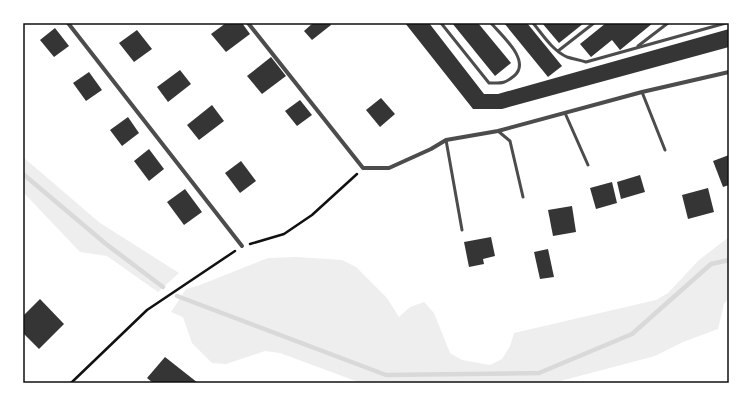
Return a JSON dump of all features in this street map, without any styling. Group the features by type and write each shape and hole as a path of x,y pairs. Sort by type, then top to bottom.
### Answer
{"street":[{"path":"68,23 242,246"},
{"path":"248,23 363,168 389,168 431,150 446,140 498,131 642,92 729,72"}],"lane":[{"path":"441,23 489,83 506,82 518,72 520,62 514,50 491,23"},
{"path":"533,23 550,45 558,51 567,56 586,62 726,23"},
{"path":"558,51 594,23"},
{"path":"636,48 668,23"},
{"path":"642,92 664,150"},
{"path":"565,113 588,165"},
{"path":"498,131 510,141 523,197"},
{"path":"446,140 462,230"}],"path":[{"path":"71,383 147,310 242,246 284,234 312,215 363,168"}],"shaded area":[{"path":"23,157 100,223 179,273 158,292 107,256 80,252 23,192"},
{"path":"729,237 729,298 724,304 718,329 683,342 655,356 553,383 361,383 280,353 265,351 226,364 212,363 192,343 183,317 171,312 186,289 200,285 268,258 296,257 342,260 356,267 387,298 399,317 410,307 424,302 434,313 450,353 462,360 490,365 502,359 510,346 514,333 656,300 668,293 699,260"}],"building":[{"path":"226,23 242,23 250,34 226,52 211,34"},
{"path":"313,23 330,23 331,25 312,40 304,31"},
{"path":"405,23 429,23 484,94 498,94 729,29 729,47 502,109 473,109"},
{"path":"452,23 478,23 511,63 495,76"},
{"path":"504,23 527,23 562,66 548,77"},
{"path":"542,23 584,23 559,43"},
{"path":"606,23 653,23 620,50 612,40 591,57 580,44"},
{"path":"55,28 69,46 54,57 40,40"},
{"path":"137,30 152,49 134,62 119,43"},
{"path":"271,57 286,76 262,94 247,76"},
{"path":"180,70 191,84 168,102 157,87"},
{"path":"89,72 102,90 86,101 73,83"},
{"path":"381,98 395,114 380,127 366,110"},
{"path":"300,100 312,115 297,126 285,111"},
{"path":"212,105 224,121 199,140 187,125"},
{"path":"128,117 139,133 122,146 110,130"},
{"path":"149,149 164,169 149,181 134,161"},
{"path":"729,155 729,185 723,187 713,161"},
{"path":"241,161 256,181 240,193 225,173"},
{"path":"640,175 645,192 621,199 617,182"},
{"path":"612,182 617,203 596,209 590,188"},
{"path":"708,188 714,212 688,219 682,195"},
{"path":"185,189 202,212 184,225 167,202"},
{"path":"572,206 576,232 553,236 548,210"},
{"path":"491,237 495,256 483,259 484,264 469,267 464,242"},
{"path":"548,249 554,277 540,279 534,252"},
{"path":"40,299 64,324 39,349 23,333 23,316"},
{"path":"165,357 198,383 153,383 147,378"}],"waterway":[{"path":"23,174 106,244 163,287"},
{"path":"177,296 386,375 539,373 632,334 711,264 729,260"}]}
